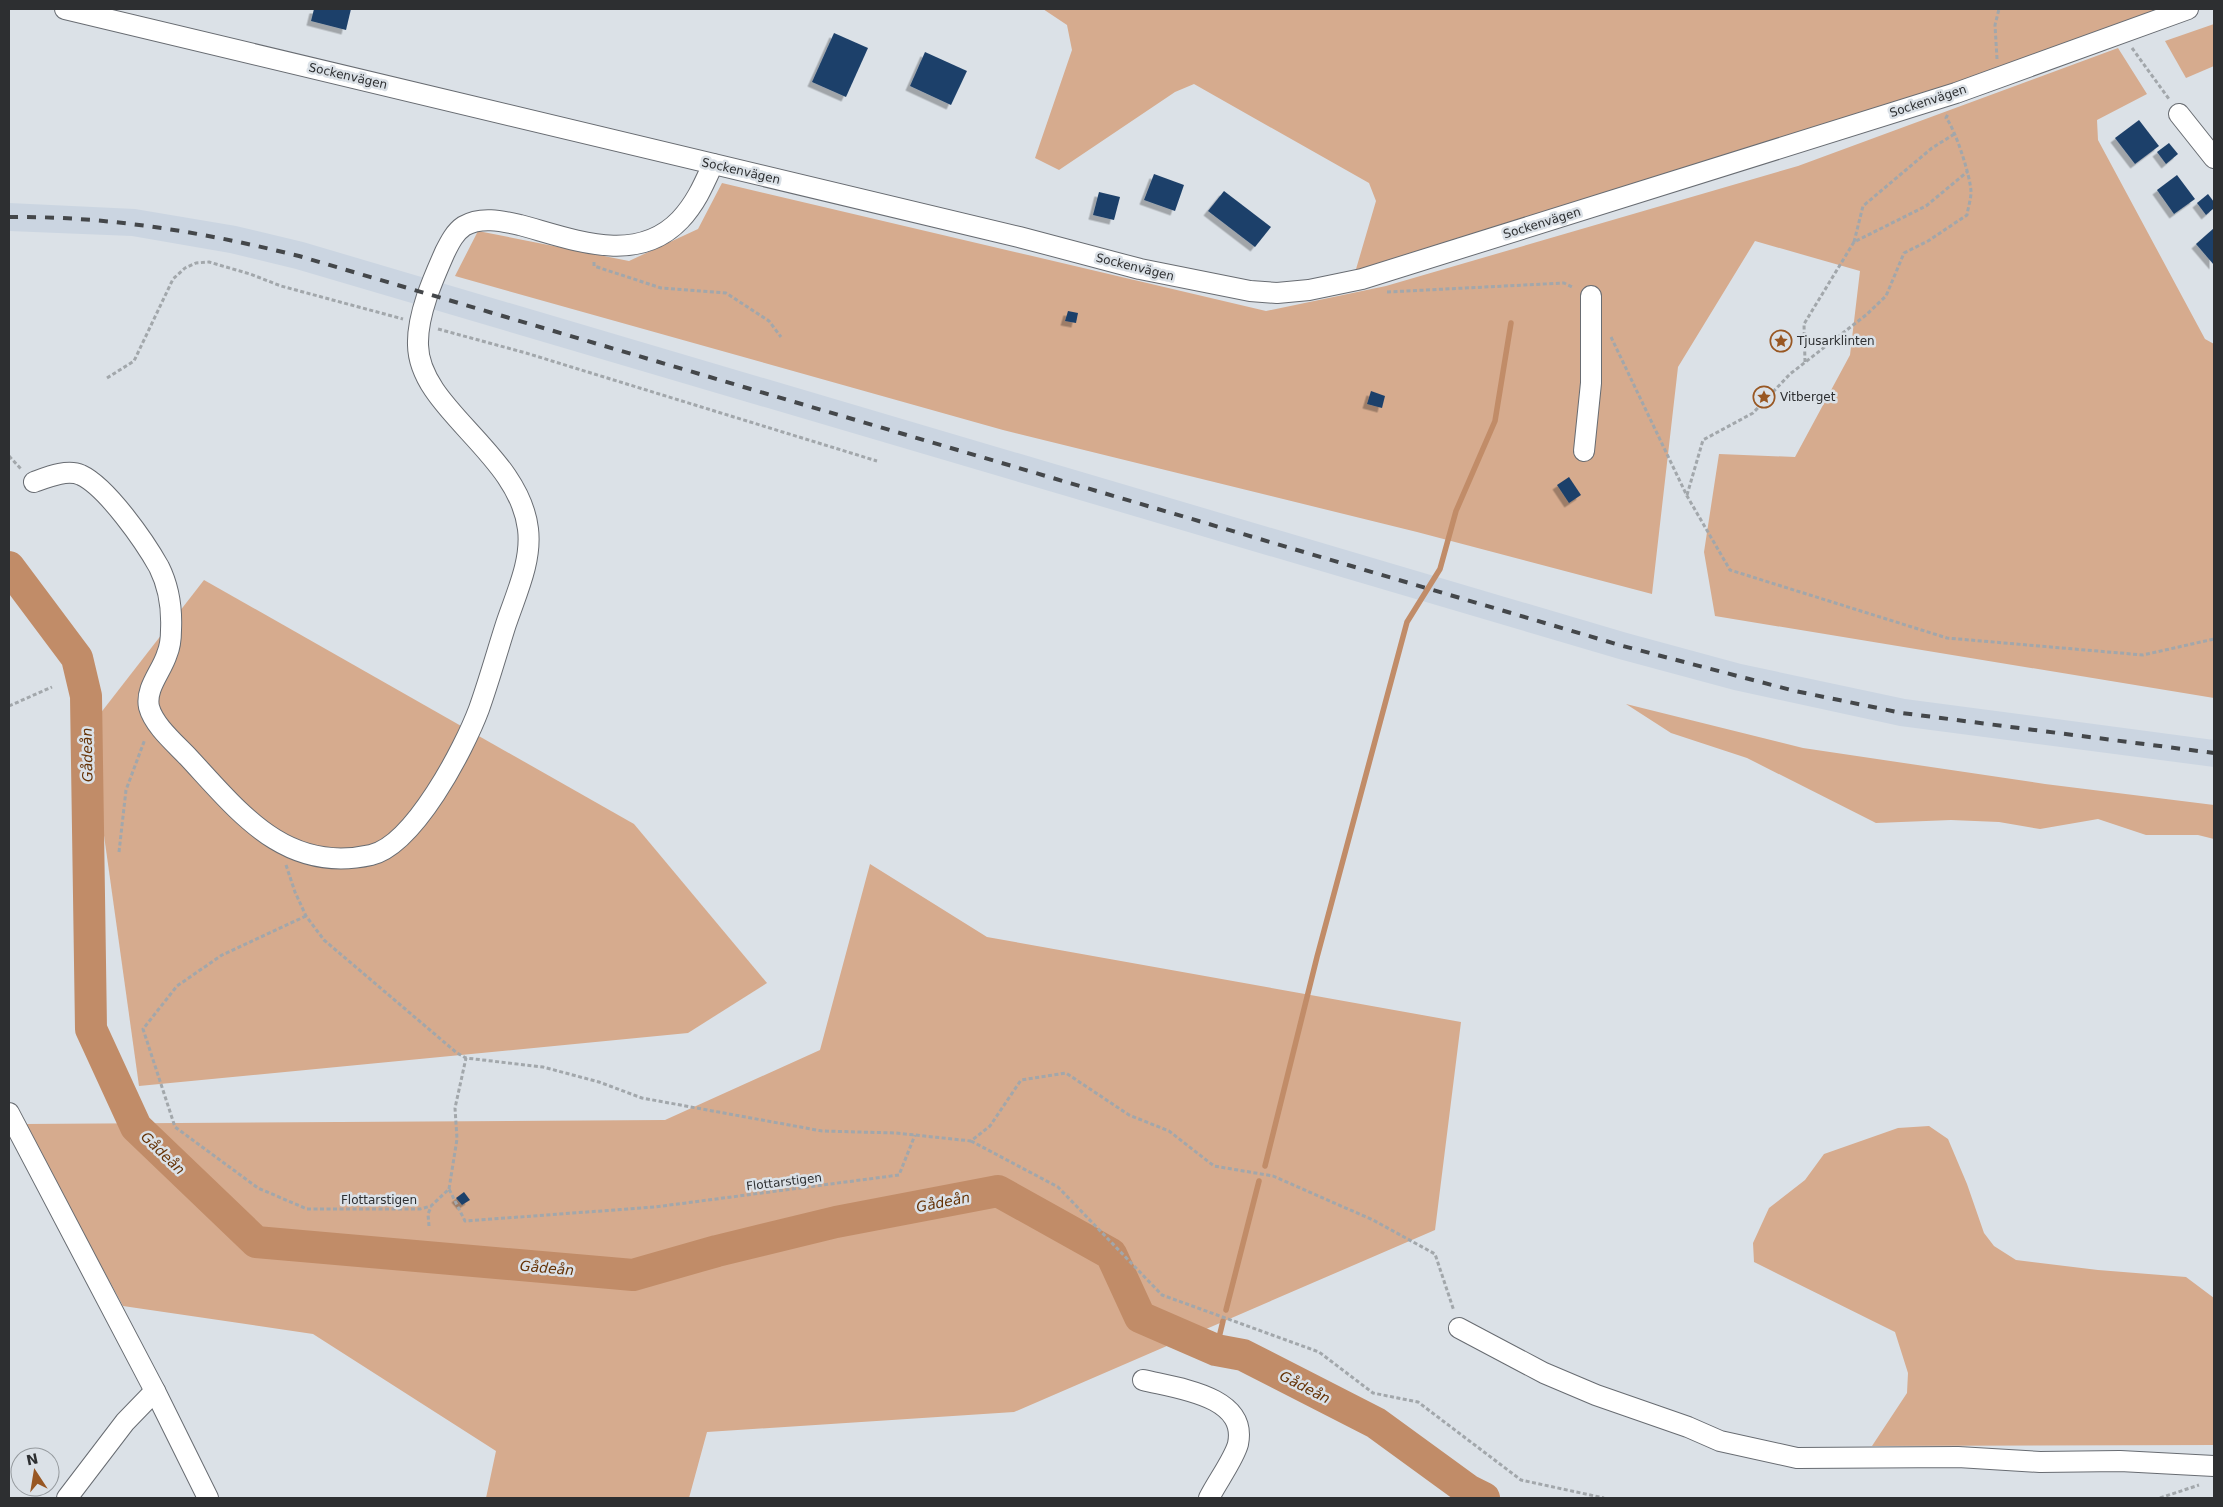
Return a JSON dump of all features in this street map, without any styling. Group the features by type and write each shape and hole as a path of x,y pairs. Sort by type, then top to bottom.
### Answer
{"street":[{"name":"Sockenvägen","path":"65,9 1219,287 1277,293 1309,290 1362,279 1956,93 2188,9"},
{"path":"2179,114 2214,158"},
{"path":"34,482 53,475 78,474 103,490 159,567 167,588 171,608 171,633 168,653 150,691 150,710 154,718 226,799 255,826 279,844 299,853 343,860 376,854 403,837 441,782 478,711 523,573 528,543 528,527 521,500 497,461 442,400 430,383 419,358 420,324 446,249 454,236 468,224 486,220 506,222 609,247 625,246 650,240 671,228 698,196 713,164"},
{"path":"1584,451 1591,383 1591,296"},
{"path":"9,1113 155,1391 208,1498"},
{"path":"1459,1328 1544,1373 1596,1394 1688,1426 1720,1441 1797,1458 1950,1456 2040,1462 2120,1461 2210,1475"},
{"path":"1143,1380 1203,1394 1222,1404 1234,1416 1239,1432 1238,1445 1209,1498"},
{"path":"67,1498 125,1422 155,1391"}],"path":[{"path":"1999,9 1995,36 1999,77"},
{"path":"2122,33 2179,114"},
{"path":"1687,496 1703,440 1753,413 1790,374 1866,315 1886,296 1904,253 1928,241 1966,215 1971,193 1968,171 1960,153 1956,133 1946,118 1956,93"},
{"path":"1805,362 1804,324 1854,242 1863,206 1932,148 1956,133"},
{"path":"1854,242 1926,206 1968,171"},
{"path":"592,244 594,266 661,288 726,293 769,321 781,336"},
{"path":"107,378 134,361 172,279 185,268 196,263 209,262 250,274 281,286 526,353 877,461"},
{"path":"1362,279 1383,292 1564,283 1591,296"},
{"path":"1608,331 1687,496 1730,570 1947,638 2143,655 2214,639"},
{"path":"9,706 52,687"},
{"path":"119,852 126,790 154,718"},
{"path":"279,844 295,892 306,916 324,940 457,1053 466,1058 543,1067 599,1082 642,1098 822,1131 916,1135 971,1140 1058,1187 1162,1295 1319,1352 1373,1393 1418,1402 1521,1480 1604,1498"},
{"name":"Flottarstigen","path":"306,916 222,955 177,986 143,1029 174,1127 258,1188 307,1209 420,1209 431,1206 449,1189 465,1221 656,1207 899,1175 916,1135"},
{"path":"449,1189 452,1156 457,1138 454,1108 466,1058"},
{"path":"971,1140 990,1126 1021,1080 1066,1072 1129,1115 1169,1131 1214,1166 1273,1176 1373,1220 1435,1254 1459,1328"},
{"path":"429,1226 428,1214 431,1206"},
{"path":"2160,1498 2210,1475"}],"shaded area":[{"path":"1043,9 2169,9 1961,83 1354,276 1376,201 1369,183 1194,84 1175,92 1059,170 1035,158 1072,50 1067,25"},
{"path":"2214,24 2214,66 2186,78 2165,41"},
{"path":"2118,48 2147,94 2097,120 2098,140 2205,339 2214,344 2214,698 1715,616 1704,552 1719,454 1795,457 1850,355 1860,271 1755,241 1678,367 1652,594 1417,532 1003,430 455,276 478,231 629,261 698,229 722,183 1266,311 1386,286 1798,166"},
{"path":"9,203 135,209 236,226 303,242 1627,633 1741,664 1905,699 2214,740 2214,767 1900,726 1734,690 1619,659 296,269 230,253 132,236 9,231"},
{"path":"204,580 634,824 767,983 688,1033 139,1086 89,728"},
{"path":"1626,704 1803,748 2045,784 2214,805 2214,839 2198,835 2146,835 2098,819 2040,829 1999,822 1951,820 1876,823 1747,758 1671,733"},
{"path":"870,864 987,937 1461,1022 1435,1230 1014,1412 707,1432 689,1498 486,1498 496,1451 313,1334 123,1306 24,1124 665,1120 820,1050"},
{"path":"1929,1126 1948,1139 1967,1184 1984,1233 1994,1246 2016,1260 2098,1270 2186,1277 2214,1298 2214,1445 1872,1446 1907,1393 1908,1373 1895,1332 1754,1262 1753,1243 1769,1208 1805,1180 1824,1154 1898,1128"}],"building":[{"path":"314,9 351,9 346,30 311,21"},
{"path":"834,33 868,48 846,97 812,82"},
{"path":"925,52 967,71 951,105 910,86"},
{"path":"2139,120 2159,146 2135,164 2115,138"},
{"path":"2169,143 2178,154 2166,164 2157,152"},
{"path":"1154,174 1184,185 1175,211 1144,200"},
{"path":"2177,175 2195,199 2174,214 2157,190"},
{"path":"1224,191 1271,227 1255,247 1208,211"},
{"path":"1099,192 1120,197 1114,220 1093,215"},
{"path":"2208,194 2214,202 2214,208 2206,215 2197,203"},
{"path":"2214,228 2214,265 2196,244"},
{"path":"1068,311 1078,313 1076,323 1065,321"},
{"path":"1371,391 1385,396 1382,408 1367,404"},
{"path":"1569,477 1581,495 1569,503 1557,485"},
{"path":"464,1192 470,1200 462,1205 456,1198"}],"waterway":[{"path":"1265,1166 1317,957 1407,622 1440,569 1456,511 1495,421 1511,323"},
{"name":"Gådeån","path":"9,567 77,658 86,696 91,1029 136,1127 256,1242 633,1275 717,1251 836,1222 998,1191 1111,1254 1140,1317 1216,1350 1243,1355 1376,1423 1468,1490 1484,1498"},
{"path":"1226,1310 1259,1181"},
{"path":"1216,1350 1223,1321"}],"railway":[{"path":"9,217 83,219 155,227 263,247 299,256 1623,646 1795,691 1902,713 2214,753"}],"place":[{"name":"Tjusarklinten","path":"1781,341"},
{"name":"Vitberget","path":"1764,397"}]}
